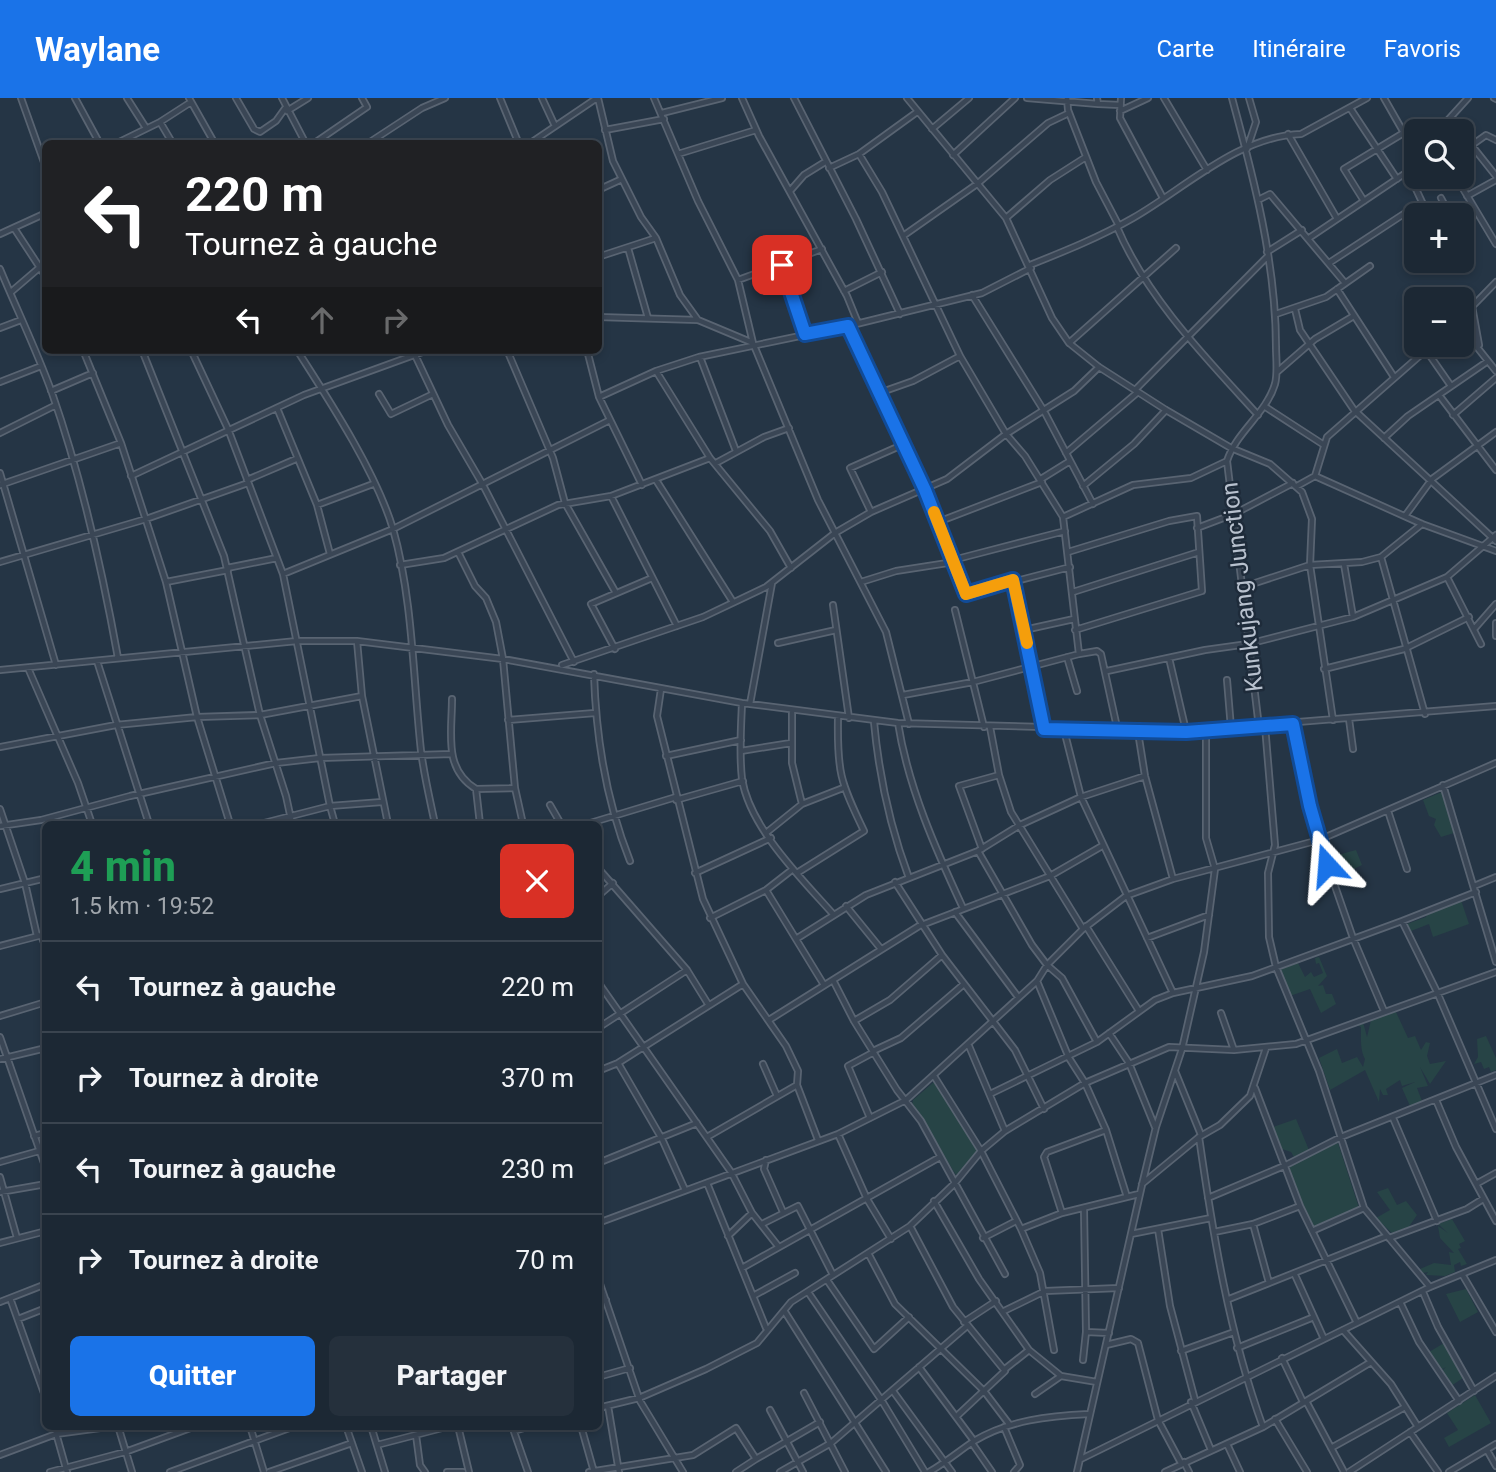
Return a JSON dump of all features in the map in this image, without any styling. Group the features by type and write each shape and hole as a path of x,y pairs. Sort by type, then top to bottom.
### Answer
{"street":[{"path":"20,98 42,157"},
{"path":"75,98 98,140"},
{"path":"127,98 146,128"},
{"path":"236,98 254,130 260,132 276,121 286,109 308,98"},
{"path":"282,98 304,140"},
{"path":"319,140 367,107 362,98"},
{"path":"373,140 422,108 445,98"},
{"path":"500,98 517,140"},
{"path":"542,98 555,126"},
{"path":"535,140 597,98 622,179 656,238 680,295 698,320"},
{"path":"654,98 738,281 753,344 818,500 886,632 909,724"},
{"path":"662,113 705,100 722,98"},
{"path":"742,98 756,130 844,291 858,324"},
{"path":"794,98 882,272 900,314"},
{"path":"907,98 916,113 1006,218 1052,317 1069,343 1098,367 1166,410 1231,448 1270,464 1295,485 1312,519 1310,565 1333,720"},
{"path":"932,129 969,98"},
{"path":"953,155 1015,98"},
{"path":"1027,98 1098,101 1120,108 1148,98"},
{"path":"1121,98 1120,108 1163,198"},
{"path":"1164,98 1207,170"},
{"path":"1231,448 1258,415 1276,382 1276,314 1267,254 1258,200 1232,98"},
{"path":"1246,150 1256,122 1250,98"},
{"path":"1293,142 1301,134 1367,98"},
{"path":"1364,201 1343,169 1404,133 1384,98"},
{"path":"1450,119 1468,98"},
{"path":"123,140 160,122 190,100 212,140"},
{"path":"1043,100 1068,112"},
{"path":"1067,100 1068,112 1128,253 1186,336 1258,415"},
{"path":"1350,108 1397,179"},
{"path":"903,236 977,184 1053,119 1068,112"},
{"path":"829,168 859,154 916,113"},
{"path":"605,130 664,119"},
{"path":"160,122 171,140"},
{"path":"678,154 756,130"},
{"path":"1288,134 1336,217"},
{"path":"599,397 656,371 699,357 858,324 972,295 1118,226 1207,170 1246,150 1288,134 1301,134"},
{"path":"1474,144 1486,135 1496,140"},
{"path":"1467,196 1496,178 1474,148"},
{"path":"859,154 903,236 960,356 1006,434 1041,480 1063,517 1079,654"},
{"path":"1006,218 1051,180 1086,157"},
{"path":"790,191 804,176 825,162"},
{"path":"1309,238 1336,217 1404,175"},
{"path":"602,188 622,179"},
{"path":"1329,263 1422,202 1416,189"},
{"path":"1463,189 1471,203"},
{"path":"1258,200 1270,194 1345,284"},
{"path":"1441,198 1444,203"},
{"path":"1474,207 1496,244"},
{"path":"0,234 42,215"},
{"path":"13,228 42,272"},
{"path":"1066,453 1137,391 1186,336 1267,254 1302,230"},
{"path":"602,256 656,238"},
{"path":"628,248 648,318"},
{"path":"1069,343 1176,248"},
{"path":"738,281 822,249"},
{"path":"782,265 805,334"},
{"path":"1276,314 1326,298 1370,266"},
{"path":"11,292 39,268"},
{"path":"1,272 51,391 73,459 118,659"},
{"path":"844,291 882,272"},
{"path":"1474,304 1496,282"},
{"path":"1337,289 1352,317 1394,377"},
{"path":"972,295 1044,411 1093,504"},
{"path":"1107,671 1248,644 1353,617 1447,577 1495,538 1354,410 1300,330 1295,309"},
{"path":"602,317 698,320 753,344"},
{"path":"1276,373 1310,343 1352,317"},
{"path":"1474,317 1479,346"},
{"path":"0,328 21,320"},
{"path":"848,326 925,490 966,594 1070,567"},
{"path":"1474,341 1496,371"},
{"path":"85,354 121,443 166,582 197,717 229,821"},
{"path":"143,354 153,383 204,498 228,569 260,715 291,821"},
{"path":"193,354 228,429 283,574 334,821"},
{"path":"300,354 373,484 393,529 412,647 421,754 434,821"},
{"path":"509,354 549,449 565,503 616,593"},
{"path":"588,354 599,397 642,485"},
{"path":"131,476 321,388 415,355 575,662"},
{"path":"879,393 913,381 960,356"},
{"path":"699,357 736,451"},
{"path":"1315,476 1327,437 1354,410 1418,357"},
{"path":"1431,357 1451,386"},
{"path":"1384,438 1439,394 1492,363"},
{"path":"0,382 41,366"},
{"path":"557,666 615,649 677,626 772,582 835,533 871,512 947,479 1006,434 1074,391 1098,367"},
{"path":"656,371 710,458 770,531 791,568"},
{"path":"51,391 93,373"},
{"path":"1453,415 1496,378"},
{"path":"379,394 391,414 433,394"},
{"path":"1439,394 1496,470"},
{"path":"0,433 56,405"},
{"path":"1264,406 1324,445"},
{"path":"277,408 317,505 330,554"},
{"path":"1083,486 1134,444 1166,410"},
{"path":"283,574 393,529 610,420"},
{"path":"716,463 736,451 789,428"},
{"path":"1405,516 1432,479 1496,432"},
{"path":"2,484 121,443"},
{"path":"871,512 850,468 902,445"},
{"name":"Kunkujang Junction","path":"1231,448 1227,461 1248,644 1262,726 1273,851 1268,873 1269,937 1276,967 1306,1040 1364,1208"},
{"path":"400,565 444,558 565,503 611,496 710,458"},
{"path":"0,562 146,519 248,482 296,459"},
{"path":"938,522 1041,480 1070,461"},
{"path":"1063,517 1133,485 1191,478 1227,461"},
{"path":"0,473 56,665"},
{"path":"1197,528 1234,514 1315,476 1422,524 1496,551"},
{"path":"656,480 733,602"},
{"path":"317,505 373,484"},
{"path":"611,496 677,626"},
{"path":"1068,552 1194,514 1197,516 1202,591 1075,630"},
{"path":"1242,587 1310,565 1344,564 1381,557 1422,524"},
{"path":"861,582 896,571 954,561 1065,531"},
{"path":"458,552 475,586 490,605 503,659 514,788 522,821"},
{"path":"1073,592 1199,552"},
{"path":"1381,557 1404,649 1425,714"},
{"path":"166,582 277,558"},
{"path":"1344,564 1353,617"},
{"path":"1447,577 1481,644"},
{"path":"615,649 591,604 652,578"},
{"path":"1013,580 1044,729"},
{"path":"750,704 772,582"},
{"path":"1475,628 1496,604"},
{"path":"833,605 849,718"},
{"path":"955,610 1011,812 1139,1011"},
{"path":"1324,669 1404,649 1469,617"},
{"path":"1024,630 1074,619"},
{"path":"1496,623 1496,636"},
{"path":"778,643 836,630"},
{"path":"0,670 297,641 357,641 557,666 661,689 742,703 874,722 909,724 1186,732 1496,706"},
{"path":"357,641 362,696 387,821"},
{"path":"902,695 973,682 1097,651 1101,654 1107,671 1118,732"},
{"path":"1067,657 1077,691"},
{"path":"1169,658 1186,732"},
{"path":"97,661 148,821"},
{"path":"27,668 91,821"},
{"path":"594,674 595,713 612,816 629,861"},
{"path":"1227,680 1231,729"},
{"path":"661,689 657,716 695,873 710,918 743,984 769,1021 798,1071 797,1086 818,1140"},
{"path":"0,747 116,725 197,717 260,715 362,696"},
{"path":"452,699 452,754 459,777 476,789 514,788"},
{"path":"742,703 743,781 757,819 795,871 833,914"},
{"path":"792,710 792,763 802,804"},
{"path":"508,720 595,713"},
{"path":"710,918 766,890 864,831 843,788 837,765 838,717"},
{"path":"1349,719 1353,749"},
{"path":"874,722 885,799 894,837 909,878"},
{"path":"898,723 903,753 943,866 963,908"},
{"path":"1293,724 1319,840 1353,938 1384,1011"},
{"path":"1064,730 1081,797 1125,896 1173,993"},
{"path":"1077,1472 1139,1194 1156,1127 1182,1049 1209,915 1216,869 1206,838 1206,730"},
{"path":"1138,732 1145,776 1173,879"},
{"path":"666,756 741,740"},
{"path":"741,751 791,743"},
{"path":"3,826 41,821 276,763 320,758 452,754"},
{"path":"602,1221 838,1134 905,1100 969,1046 993,1020 1037,981 1047,965 1084,928 1125,896 1173,879 1319,840 1496,763"},
{"path":"999,775 959,786 980,850 1002,895 1047,965 1062,978 1097,1042"},
{"path":"796,939 846,906 895,883 980,850 1020,825 1081,797 1145,776"},
{"path":"596,821 743,781"},
{"path":"1443,785 1496,962"},
{"path":"766,833 802,804 843,788"},
{"path":"476,789 480,821"},
{"path":"273,821 330,806 382,802"},
{"path":"550,805 559,821"},
{"path":"0,809 3,826 41,935 0,946"},
{"path":"1388,811 1406,869"},
{"path":"695,873 771,838"},
{"path":"769,1021 921,925 1051,876 1102,846"},
{"path":"602,872 687,970 708,1004"},
{"path":"990,1094 1069,1058 1097,1042 1139,1011 1173,993 1252,976 1402,921 1496,877"},
{"path":"0,889 42,879"},
{"path":"602,892 612,883"},
{"path":"895,883 942,955 1015,1050 1044,1109"},
{"path":"766,890 824,985"},
{"path":"846,906 881,949"},
{"path":"955,912 1018,997"},
{"path":"1147,938 1209,915"},
{"path":"1402,921 1437,992 1496,1129"},
{"path":"854,1021 890,1000 942,955"},
{"path":"602,1026 687,970"},
{"path":"602,1408 639,1398 757,1343 791,1302 910,1226 954,1184 981,1151 1005,1132 1085,1083 1169,1047 1234,1051 1306,1040 1496,972"},
{"path":"833,980 854,1021 940,1157 1005,1274"},
{"path":"1037,981 1069,1058 1085,1083 1106,1130 1127,1197"},
{"path":"602,1070 618,1063 743,984"},
{"path":"870,1118 848,1066 901,1038 964,984"},
{"path":"602,988 641,1048 731,1172 752,1213 778,1246"},
{"path":"0,1016 42,1003"},
{"path":"1221,1013 1234,1051"},
{"path":"1109,1033 1129,1063 1156,1127"},
{"path":"0,1037 42,1159"},
{"path":"969,1046 1005,1132"},
{"path":"1142,1185 1200,1136 1220,1125 1255,1088 1266,1048"},
{"path":"0,1059 42,1049"},
{"path":"618,1063 662,1139 685,1190"},
{"path":"763,1064 777,1096"},
{"path":"1175,1070 1200,1136 1211,1218 1237,1348 1262,1427"},
{"path":"1208,1198 1284,1166 1341,1137 1496,1075"},
{"path":"934,1076 981,1151 1021,1229 1045,1291 1054,1350"},
{"path":"707,1137 797,1086"},
{"path":"1255,1088 1300,1206 1357,1323"},
{"path":"1436,1100 1496,1222"},
{"path":"1392,1118 1437,1221"},
{"path":"602,1162 697,1123"},
{"path":"1062,1213 1044,1157 1047,1152 1106,1130"},
{"path":"34,1136 42,1134"},
{"path":"838,1134 867,1199 891,1239"},
{"path":"0,1163 39,1151"},
{"path":"742,1268 940,1157"},
{"path":"766,1159 764,1169 782,1212"},
{"path":"1476,1184 1496,1173"},
{"path":"0,1177 17,1238"},
{"path":"707,1183 766,1329"},
{"path":"3,1191 42,1185"},
{"path":"1021,1229 1062,1213 1139,1194"},
{"path":"1228,1299 1388,1237 1437,1221 1483,1199"},
{"path":"934,1201 979,1279 1029,1350 1061,1376 1097,1382"},
{"path":"762,1224 798,1206 833,1275"},
{"path":"1214,1232 1252,1224 1300,1206"},
{"path":"1312,1231 1364,1208 1430,1287"},
{"path":"1083,1360 1086,1332 1084,1209"},
{"path":"728,1236 752,1213"},
{"path":"1131,1234 1211,1218"},
{"path":"983,1238 1016,1221"},
{"path":"1252,1224 1269,1283"},
{"path":"910,1226 966,1324 1004,1369 1005,1373 958,1415"},
{"path":"1158,1229 1170,1306 1193,1401 1211,1451"},
{"path":"0,1243 42,1232"},
{"path":"867,1253 895,1304 984,1391 1007,1426 1020,1465 1014,1472"},
{"path":"1080,1459 1193,1401 1430,1287 1496,1260"},
{"path":"753,1296 795,1273"},
{"path":"1462,1274 1496,1332"},
{"path":"1294,1275 1324,1339"},
{"path":"827,1280 873,1348 909,1317"},
{"path":"0,1301 42,1286"},
{"path":"1004,1311 1045,1291 1084,1287 1119,1288"},
{"path":"602,1289 639,1398 683,1472"},
{"path":"808,1292 927,1472 973,1442 1007,1426 1058,1416 1089,1415"},
{"path":"1423,1292 1438,1327 1474,1391"},
{"path":"10,1298 42,1388"},
{"path":"602,1302 606,1300"},
{"path":"780,1472 831,1443 858,1422 966,1324 996,1301"},
{"path":"1400,1302 1419,1342 1459,1401"},
{"path":"18,1319 42,1310"},
{"path":"785,1312 858,1422 886,1472"},
{"path":"1237,1348 1314,1317"},
{"path":"1343,1330 1371,1362 1418,1427"},
{"path":"1086,1332 1109,1333"},
{"path":"1181,1351 1234,1332"},
{"path":"1106,1345 1136,1340 1158,1420 1189,1472"},
{"path":"1004,1369 1029,1350"},
{"path":"1282,1358 1347,1472 1496,1377"},
{"path":"1166,1472 1182,1462 1262,1427 1371,1362"},
{"path":"919,1367 958,1415 992,1472"},
{"path":"602,1376 630,1368"},
{"path":"1035,1394 1061,1376"},
{"path":"893,1391 952,1472"},
{"path":"804,1393 845,1472"},
{"path":"608,1406 618,1469"},
{"path":"1331,1448 1405,1407"},
{"path":"770,1409 803,1472"},
{"path":"1275,1419 1307,1472"},
{"path":"736,1472 820,1422"},
{"path":"582,1430 592,1472 673,1456 693,1455 736,1428 756,1460"},
{"path":"55,1430 66,1469"},
{"path":"0,1455 56,1434 86,1430"},
{"path":"118,1430 132,1472"},
{"path":"50,1472 125,1452 185,1430"},
{"path":"251,1430 266,1472 352,1443"},
{"path":"170,1472 284,1430"},
{"path":"347,1430 362,1472"},
{"path":"372,1430 385,1472"},
{"path":"377,1445 435,1430"},
{"path":"459,1430 470,1472"},
{"path":"513,1430 528,1472"},
{"path":"1410,1432 1438,1472"},
{"path":"416,1435 420,1465 425,1472"},
{"path":"1227,1444 1240,1472"},
{"path":"1449,1472 1496,1444"},
{"path":"1487,1450 1496,1466"},
{"path":"447,1472 463,1472"}],"green space":[{"path":"1442,792 1454,833 1441,837 1434,825 1436,819 1429,816 1423,800"},
{"path":"1328,845 1329,853 1334,856 1356,850 1362,865 1336,878 1325,847"},
{"path":"1461,900 1469,924 1433,937 1429,924 1411,931 1407,924 1426,917 1429,911"},
{"path":"1319,957 1327,976 1318,986 1323,985 1326,994 1332,994 1336,1004 1321,1013 1310,989 1290,996 1281,969 1298,963 1305,977 1311,972 1314,977 1323,973 1319,963 1316,964 1315,958"},
{"path":"1396,1012 1408,1038 1415,1036 1421,1050 1426,1042 1430,1043 1427,1056 1430,1064 1446,1061 1430,1084 1420,1067 1428,1086 1417,1088 1422,1101 1410,1106 1402,1088 1415,1082 1402,1086 1400,1080 1386,1089 1388,1095 1383,1095 1380,1089 1379,1102 1365,1070 1330,1090 1319,1058 1337,1049 1342,1063 1357,1057 1363,1067 1365,1059 1361,1027 1356,1024 1363,1022 1367,1037 1372,1016"},
{"path":"1486,1036 1496,1058 1496,1070 1491,1072 1489,1067 1484,1069 1481,1062 1474,1064 1478,1057 1477,1039"},
{"path":"935,1081 977,1151 956,1175 912,1105 913,1100"},
{"path":"1296,1119 1309,1150 1294,1157 1291,1152 1282,1149 1273,1127"},
{"path":"1338,1143 1359,1208 1314,1229 1287,1169 1308,1155"},
{"path":"1388,1188 1397,1205 1406,1201 1417,1215 1408,1228 1392,1233 1376,1218 1390,1210 1377,1192"},
{"path":"1452,1219 1465,1241 1459,1244 1461,1248 1458,1249 1467,1264 1461,1266 1460,1262 1454,1265 1455,1272 1445,1276 1426,1275 1428,1272 1423,1273 1420,1269 1434,1263 1451,1265 1449,1252 1454,1253 1440,1238 1438,1226 1448,1233 1438,1224"},
{"path":"1466,1289 1478,1312 1460,1322 1446,1294"},
{"path":"1444,1343 1463,1378 1451,1386 1442,1371 1446,1367 1441,1370 1429,1352"},
{"path":"1475,1395 1491,1423 1449,1447 1444,1438 1458,1430 1447,1413"}],"slow traffic":[{"path":"934,512 966,594 1013,580 1027,643"}],"route":[{"path":"782,265 805,334 848,326 925,490 966,594 1013,580 1044,729 1186,732 1293,724 1310,806 1327,865"}]}
